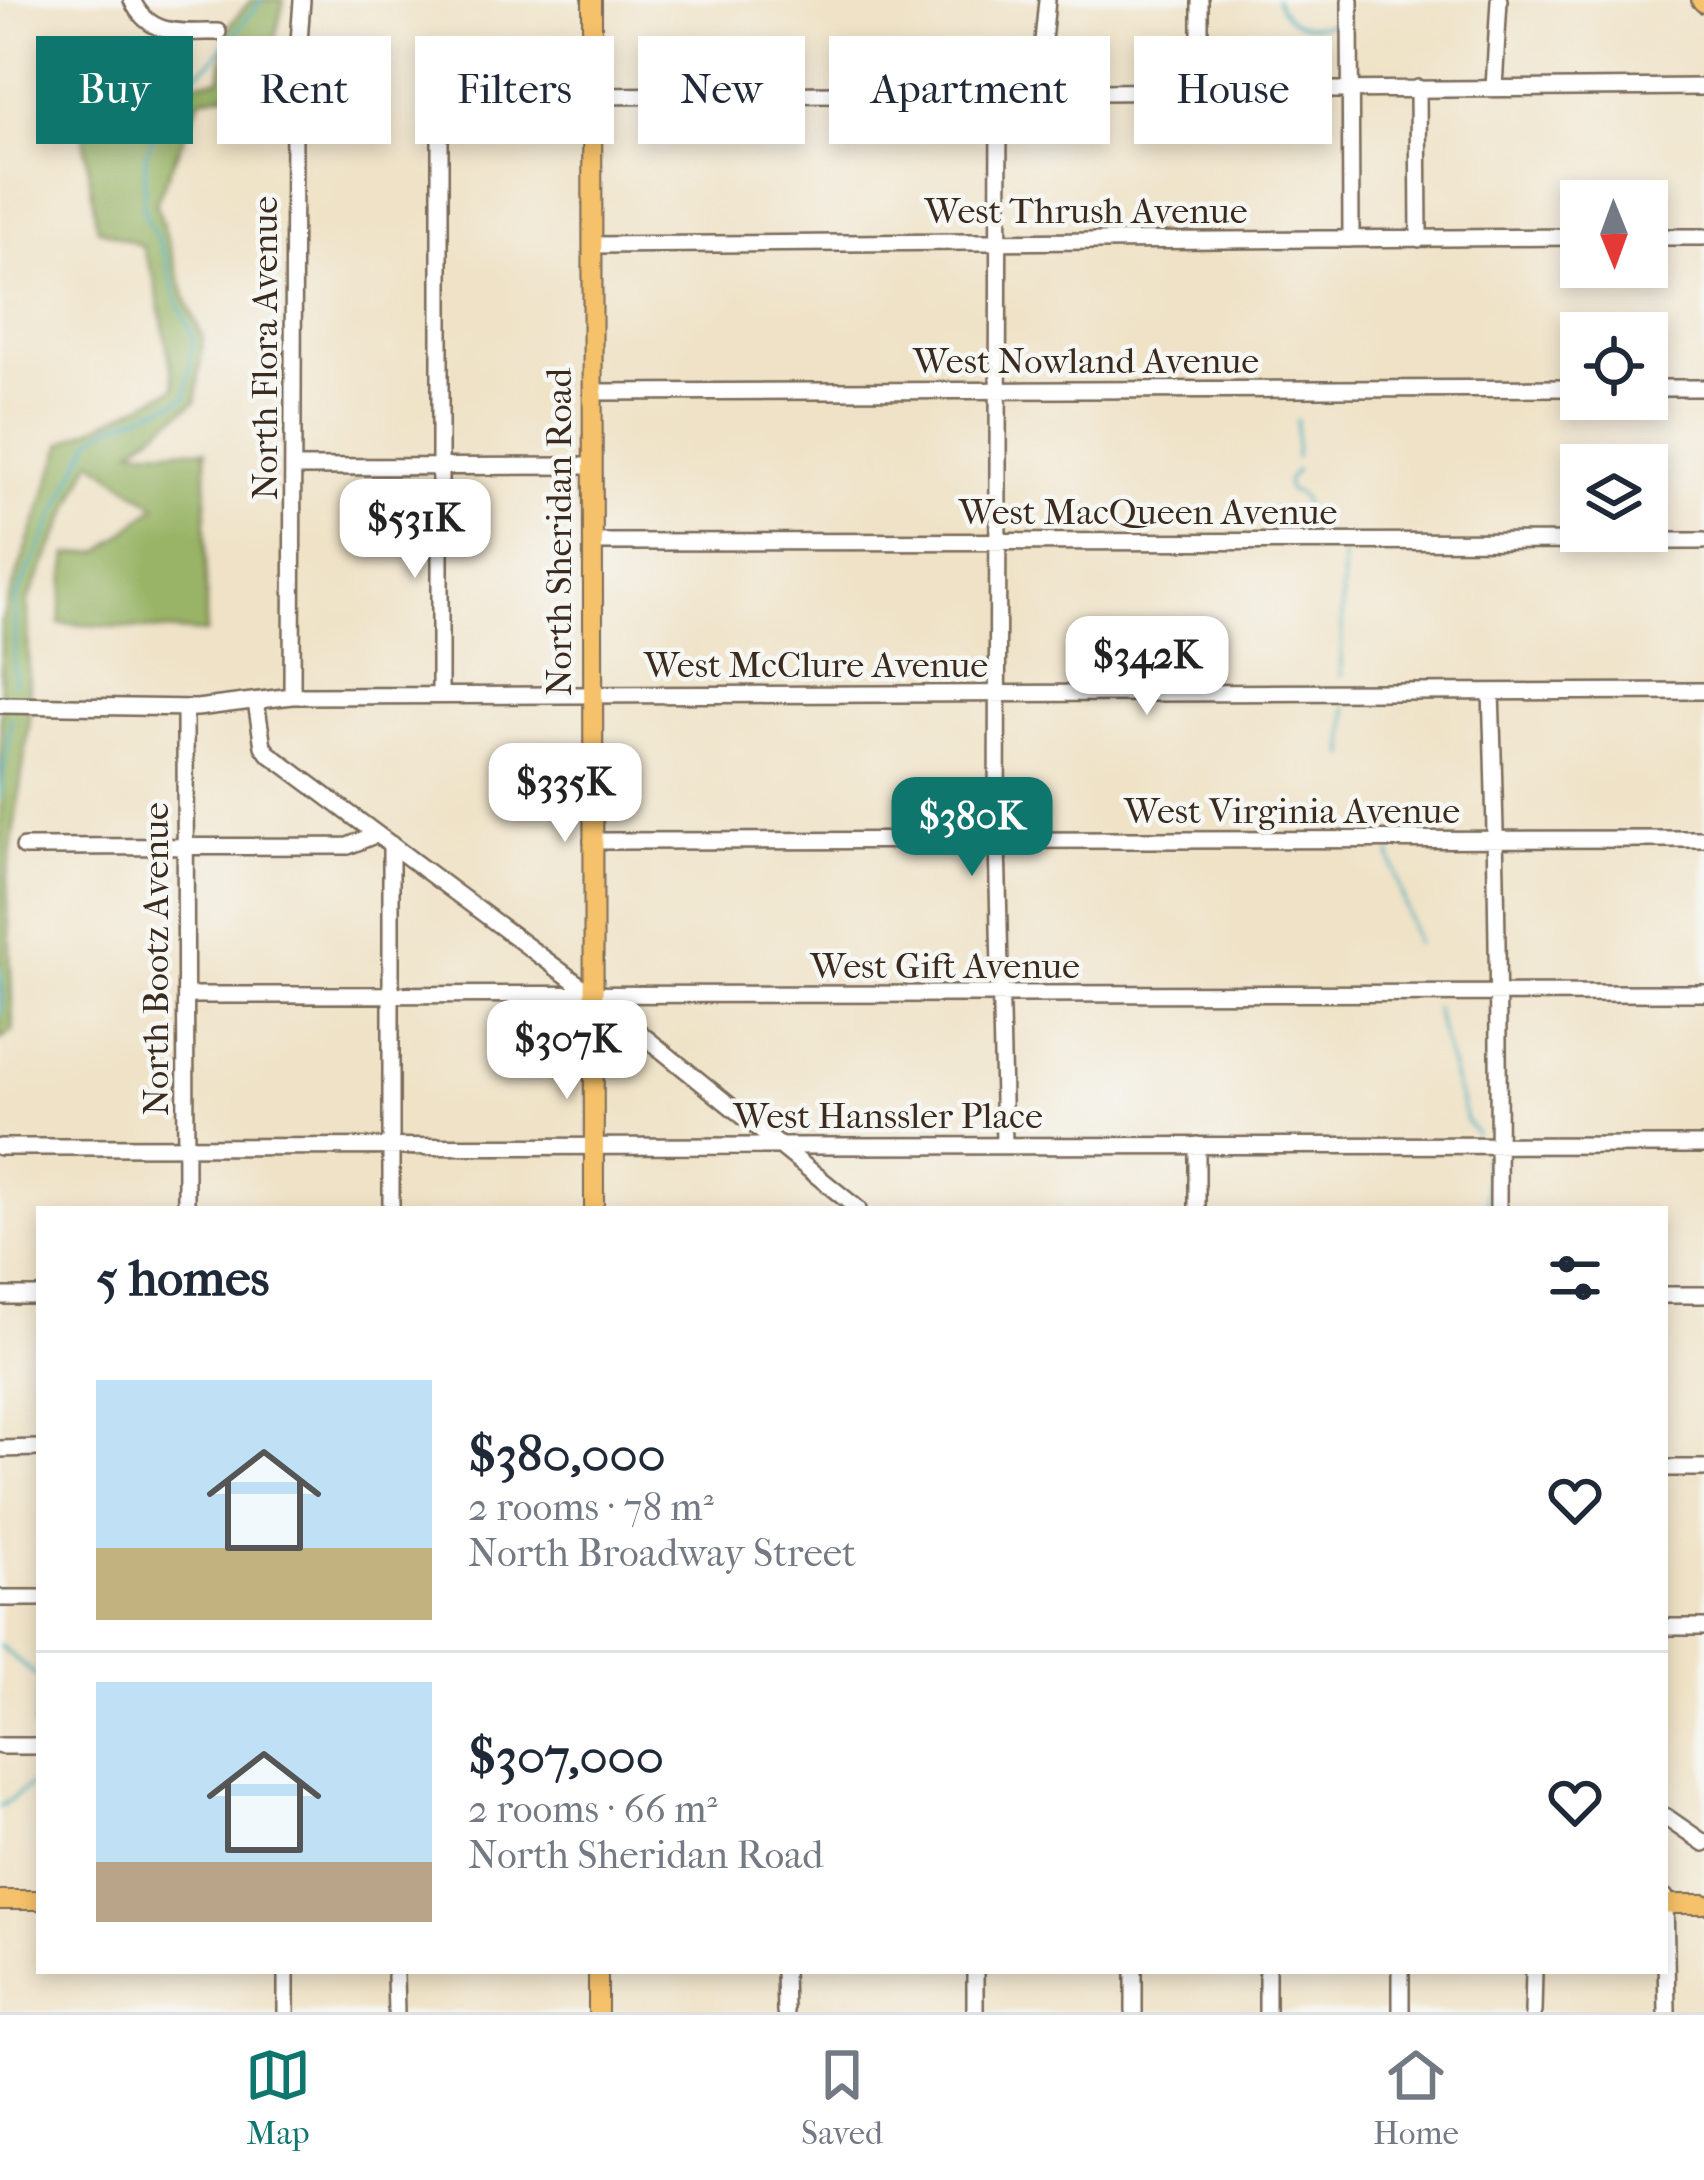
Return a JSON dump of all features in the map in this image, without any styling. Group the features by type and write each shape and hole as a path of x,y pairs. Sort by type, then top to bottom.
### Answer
{"main road":[{"name":"North Sheridan Road","path":"592,0 592,36"},
{"name":"North Sheridan Road","path":"592,144 594,1206"},
{"path":"0,1900 36,1900"},
{"path":"1668,1902 1704,1904"},
{"path":"598,1974 598,2012"}],"street":[{"path":"132,0 144,21 155,28 218,32"},
{"name":"North Flora Avenue","path":"292,696 294,97 302,0"},
{"path":"1044,36 1047,0"},
{"path":"1200,0 1200,36"},
{"path":"1350,0 1351,238"},
{"path":"1494,88 1499,0"},
{"path":"1332,89 1704,87"},
{"path":"1418,88 1419,238"},
{"path":"614,96 829,94"},
{"path":"440,144 440,695"},
{"path":"998,144 997,840 1004,1143"},
{"path":"1668,237 1704,237"},
{"name":"West Thrush Avenue","path":"592,245 1560,238"},
{"name":"West Nowland Avenue","path":"592,392 1560,388"},
{"path":"1668,388 1704,388"},
{"path":"294,467 592,466"},
{"name":"West MacQueen Avenue","path":"592,542 1704,541"},
{"name":"West McClure Avenue","path":"0,705 184,708 292,696 1704,691"},
{"path":"1491,692 1498,1206"},
{"path":"256,702 262,746 593,995 854,1206"},
{"name":"North Bootz Avenue","path":"184,708 186,1206"},
{"path":"24,847 348,846 384,839"},
{"path":"384,839 391,1206"},
{"name":"West Virginia Avenue","path":"592,841 1704,839"},
{"path":"554,994 567,976"},
{"name":"West Gift Avenue","path":"185,995 1704,993"},
{"path":"619,1016 631,995"},
{"name":"West Hanssler Place","path":"0,1148 1704,1144"},
{"path":"1196,1206 1197,1145"},
{"path":"1668,1295 1704,1295"},
{"path":"0,1296 36,1296"},
{"path":"0,1449 36,1448"},
{"path":"1668,1468 1704,1468"},
{"path":"0,1598 36,1598"},
{"path":"1668,1627 1704,1627"},
{"path":"0,1746 36,1746"},
{"path":"1668,1818 1704,1843"},
{"path":"286,1974 286,2012"},
{"path":"784,1974 785,2012"},
{"path":"975,1974 975,2012"},
{"path":"1134,1974 1134,2012"},
{"path":"1267,1974 1268,2012"},
{"path":"1401,1974 1401,2012"},
{"path":"1533,2012 1534,1974"},
{"path":"1667,1974 1667,2012"},
{"path":"395,1976 395,2012"}],"green space":[{"path":"251,0 284,0 275,36 227,36 229,26"},
{"path":"217,79 217,95 200,99 193,116 193,83"},
{"path":"85,144 181,144 156,203 203,338 196,401 132,449 206,450 206,633 59,623 68,555 101,552 156,506 92,460 28,601 29,726 7,876 13,1030 0,1040 1,622 63,443 175,388 154,278 142,246 97,228"}],"waterway":[{"path":"14,684 15,600 91,440 111,426 186,398 193,337 143,209 146,153 173,90 211,62 262,0"},
{"path":"1276,0 1295,23 1341,23"},
{"path":"1296,458 1297,420"},
{"path":"1296,470 1287,481 1289,491 1304,502 1308,529"},
{"path":"1341,676 1343,555"},
{"path":"1346,706 1346,756"},
{"path":"0,798 11,718"},
{"path":"1390,854 1416,943"},
{"path":"0,968 0,1017"},
{"path":"1435,1008 1466,1120 1476,1134"},
{"path":"1484,1157 1487,1206"},
{"path":"0,1646 36,1676"},
{"path":"36,1709 36,1734"},
{"path":"0,1807 36,1781"}]}
